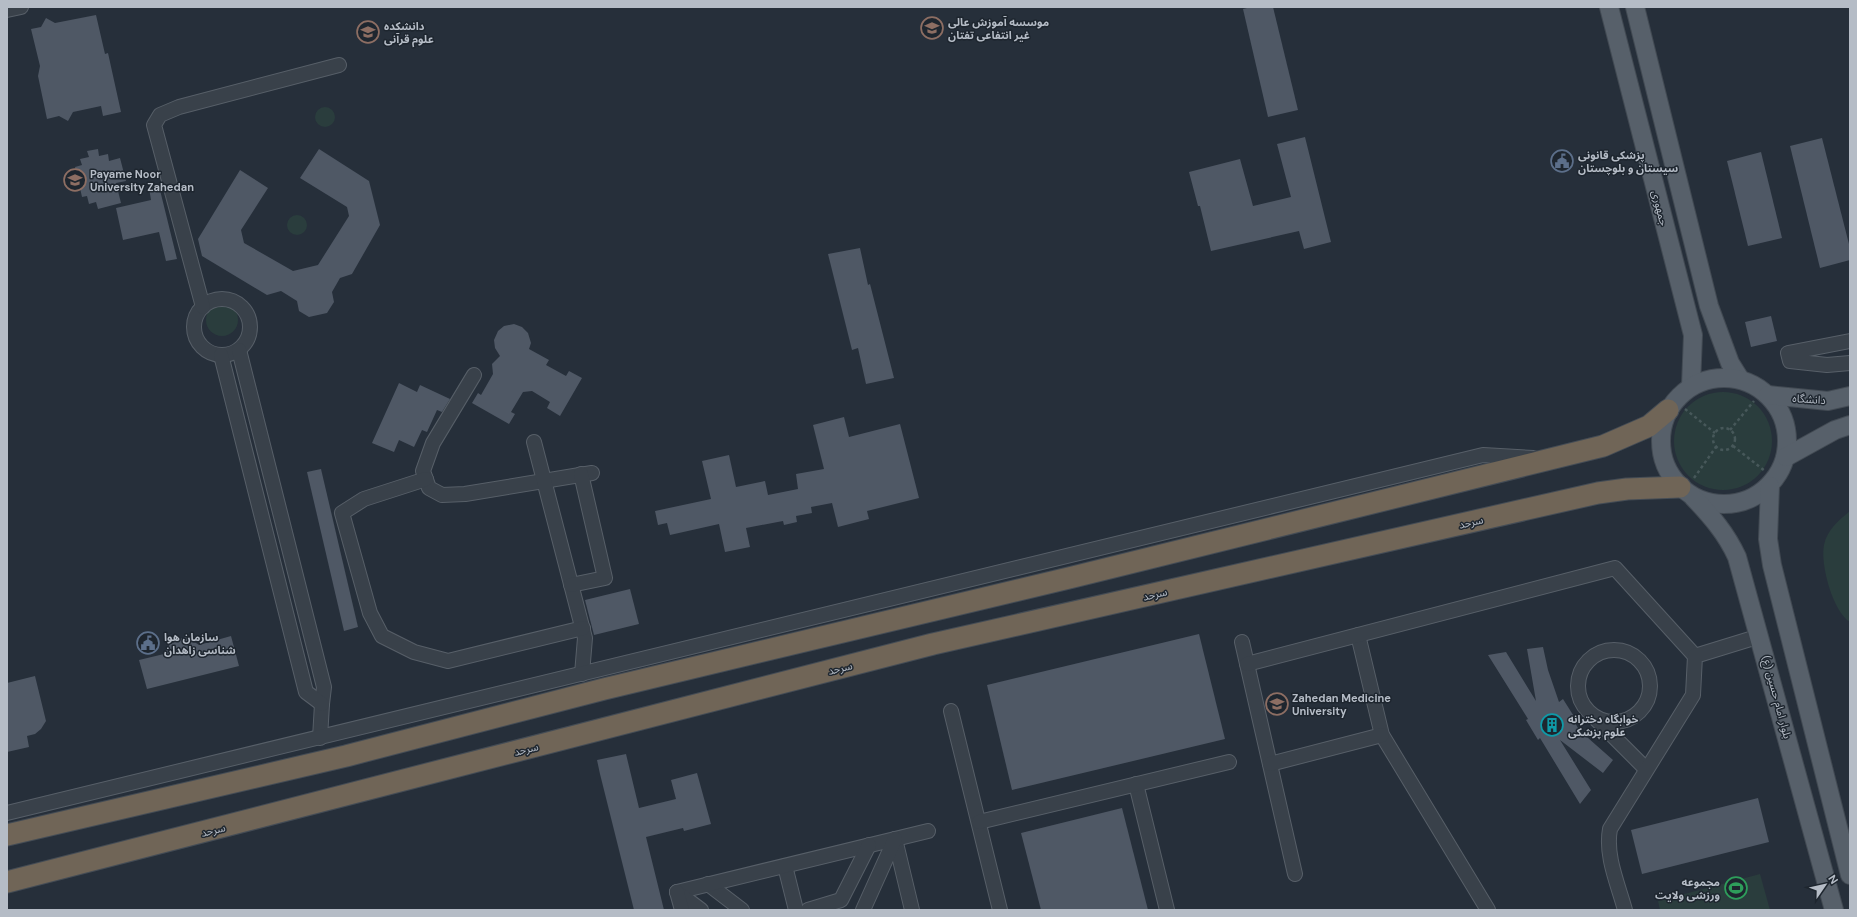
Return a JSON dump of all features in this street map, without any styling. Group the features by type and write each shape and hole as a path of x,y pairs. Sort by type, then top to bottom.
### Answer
{"highway":[{"path":"7,835 346,756 604,689 1065,579 1603,446 1629,437 1649,426 1672,405"},
{"name":"سرحد","path":"7,882 933,644 1598,493 1627,489 1689,488"}],"main road":[{"name":"جمهوری","path":"1609,7 1693,335 1691,386"},
{"path":"1635,7 1709,306 1730,363 1740,379"},
{"path":"1672,405 1691,386 1707,380 1723,377 1740,379 1755,385 1765,393 1779,408 1786,424 1788,440 1786,457 1773,482 1757,496 1742,503 1726,505 1709,503 1689,488"},
{"name":"دانشگاه","path":"1765,393 1828,401 1850,396"},
{"name":"بلوار امام حسین (ع)","path":"1672,405 1662,426 1661,442 1663,459 1670,474 1689,488 1720,526 1730,540 1737,556 1834,910"},
{"path":"1786,457 1835,430 1850,425"},
{"path":"1773,482 1768,538 1772,565 1850,875"}],"street":[{"path":"7,10 21,7"},
{"path":"203,307 154,125 160,115 179,107 339,65"},
{"path":"223,299 237,302 244,308 251,326 245,343 239,350 230,354 221,355 212,353 204,348 196,336 195,323 197,314 210,301 223,299"},
{"path":"1850,341 1788,353 1790,361 1809,365 1850,363"},
{"path":"239,350 324,687 320,738"},
{"path":"221,355 306,692 322,704"},
{"path":"474,375 433,443 423,471 429,488 442,494 465,494 544,479 587,473 605,578 572,585"},
{"path":"534,442 585,638 582,674"},
{"path":"7,813 1483,455 1547,459"},
{"path":"426,479 364,499 342,513 370,613 382,636 414,652 448,661 582,628"},
{"path":"1247,664 1614,568 1695,656 1693,694 1610,829 1608,842 1625,910"},
{"path":"1358,635 1382,735 1488,910"},
{"path":"1695,656 1760,636"},
{"path":"1242,642 1295,874"},
{"path":"1593,716 1602,720 1620,721 1629,718 1644,706 1650,689 1649,679 1641,662 1634,656 1626,652 1607,650 1598,653 1584,666 1580,674 1578,692 1581,701 1593,716 1646,769"},
{"path":"951,710 1000,910"},
{"path":"1270,764 1382,735"},
{"path":"979,822 1229,762"},
{"path":"1136,784 1167,910"},
{"path":"677,892 928,831"},
{"path":"863,910 895,839"},
{"path":"895,839 912,910"},
{"path":"808,910 842,900 869,845"},
{"path":"785,866 796,910"},
{"path":"708,884 742,910"},
{"path":"677,892 682,910"},
{"path":"677,892 701,910"}],"path":[{"path":"1730,430 1754,402 1765,393"},
{"path":"1672,405 1715,433"},
{"path":"1723,428 1730,430 1735,439 1733,446 1723,450 1716,447 1713,441 1715,433 1723,428"},
{"path":"1733,446 1773,482"},
{"path":"1689,488 1716,447"}],"shaded area":[{"path":"325,107 332,110 335,117 332,124 325,127 318,124 315,117 318,110"},
{"path":"297,215 304,218 307,225 304,232 297,235 290,232 287,225 290,218"},
{"path":"219,304 225,304 234,308 238,320 234,332 225,336 219,336 210,332 206,323 206,317 210,308"},
{"path":"1723,392 1742,396 1758,406 1768,422 1772,441 1768,460 1758,476 1742,486 1723,490 1704,486 1688,476 1678,460 1674,441 1678,422 1688,406 1704,396"},
{"path":"1850,511 1850,622 1844,617 1833,598 1826,575 1823,553 1824,545 1831,530"},
{"name":"مجموعه ورزشی ولایت","path":"1760,874 1770,910 1660,910 1658,901"}],"building":[{"path":"1251,7 1273,7 1298,110 1268,117 1243,9"},
{"path":"96,15 105,54 108,53 121,112 103,116 101,106 73,112 68,121 59,116 47,119 38,76 40,66 31,29 41,27 46,18 55,23"},
{"path":"1305,137 1331,242 1304,249 1299,231 1211,251 1200,206 1198,206 1189,172 1240,159 1253,206 1291,197 1277,144"},
{"path":"1822,138 1850,248 1850,260 1820,268 1790,146"},
{"path":"98,149 99,156 108,154 109,161 120,158 126,181 116,183 121,203 98,209 96,202 89,204 87,196 82,197 80,188 72,190 69,175 76,173 75,167 82,165 80,159 89,157 87,151"},
{"path":"319,149 369,181 380,225 352,274 340,278 332,292 334,302 327,313 309,317 299,311 297,301 281,291 267,295 202,256 198,239 240,170 268,188 241,230 244,243 293,271 318,265 349,216 347,207 300,178"},
{"path":"1761,152 1782,238 1748,246 1727,161"},
{"path":"159,186 177,259 166,261 159,232 123,240 116,208 151,200 149,188"},
{"path":"860,248 868,285 870,284 894,378 866,384 858,348 852,350 828,254"},
{"path":"1771,316 1777,341 1751,347 1745,322"},
{"path":"514,324 522,327 528,333 531,343 529,349 549,360 546,365 566,376 569,371 582,378 560,416 547,408 550,402 532,391 523,392 511,412 515,414 509,424 472,403 478,393 481,395 493,374 492,364 500,356 495,348 494,340 498,331 504,326"},
{"path":"399,383 417,392 420,385 450,399 442,412 437,410 427,432 422,430 414,447 399,440 394,452 372,443"},
{"path":"844,417 849,437 900,424 919,498 867,511 869,519 838,527 832,503 811,507 812,513 796,516 797,522 784,525 783,521 746,528 750,547 725,552 719,524 670,535 667,523 658,525 655,511 711,499 702,461 729,455 736,487 765,481 768,495 798,489 796,474 824,469 813,425"},
{"path":"321,469 358,627 344,631 307,472"},
{"path":"630,589 639,624 594,635 585,600"},
{"path":"1199,634 1225,739 1012,790 987,685"},
{"path":"231,636 239,666 147,689 139,660 164,654 172,641 187,637 199,645"},
{"name":"خوابگاه دخترانه علوم پزشکی","path":"1543,647 1548,670 1559,702 1563,699 1575,718 1573,719 1579,730 1613,760 1603,773 1560,740 1591,790 1580,804 1540,738 1538,740 1526,720 1528,719 1488,655 1506,652 1536,701 1527,649"},
{"path":"35,676 46,721 41,729 35,734 27,736 29,747 7,752 7,683"},
{"path":"626,754 639,808 676,799 671,780 697,773 711,824 684,831 683,828 646,837 664,910 634,910 600,774 597,760"},
{"path":"1758,798 1769,842 1642,874 1631,830"},
{"path":"1122,808 1148,910 1041,910 1021,833"}],"place":[{"name":"موسسه آموزش عالی غیر انتفاعی تفتان","path":"932,28"},
{"name":"دانشکده علوم قرآنی","path":"368,32"},
{"name":"پزشکی قانونی سیستان و بلوچستان","path":"1562,161"},
{"name":"Payame Noor University Zahedan","path":"75,180"},
{"name":"سازمان هوا شناسی زاهدان","path":"148,643"},
{"name":"Zahedan Medicine University","path":"1277,704"},
{"name":"خوابگاه دخترانه علوم پزشکی","path":"1552,725"},
{"name":"مجموعه ورزشی ولایت","path":"1736,888"}]}
